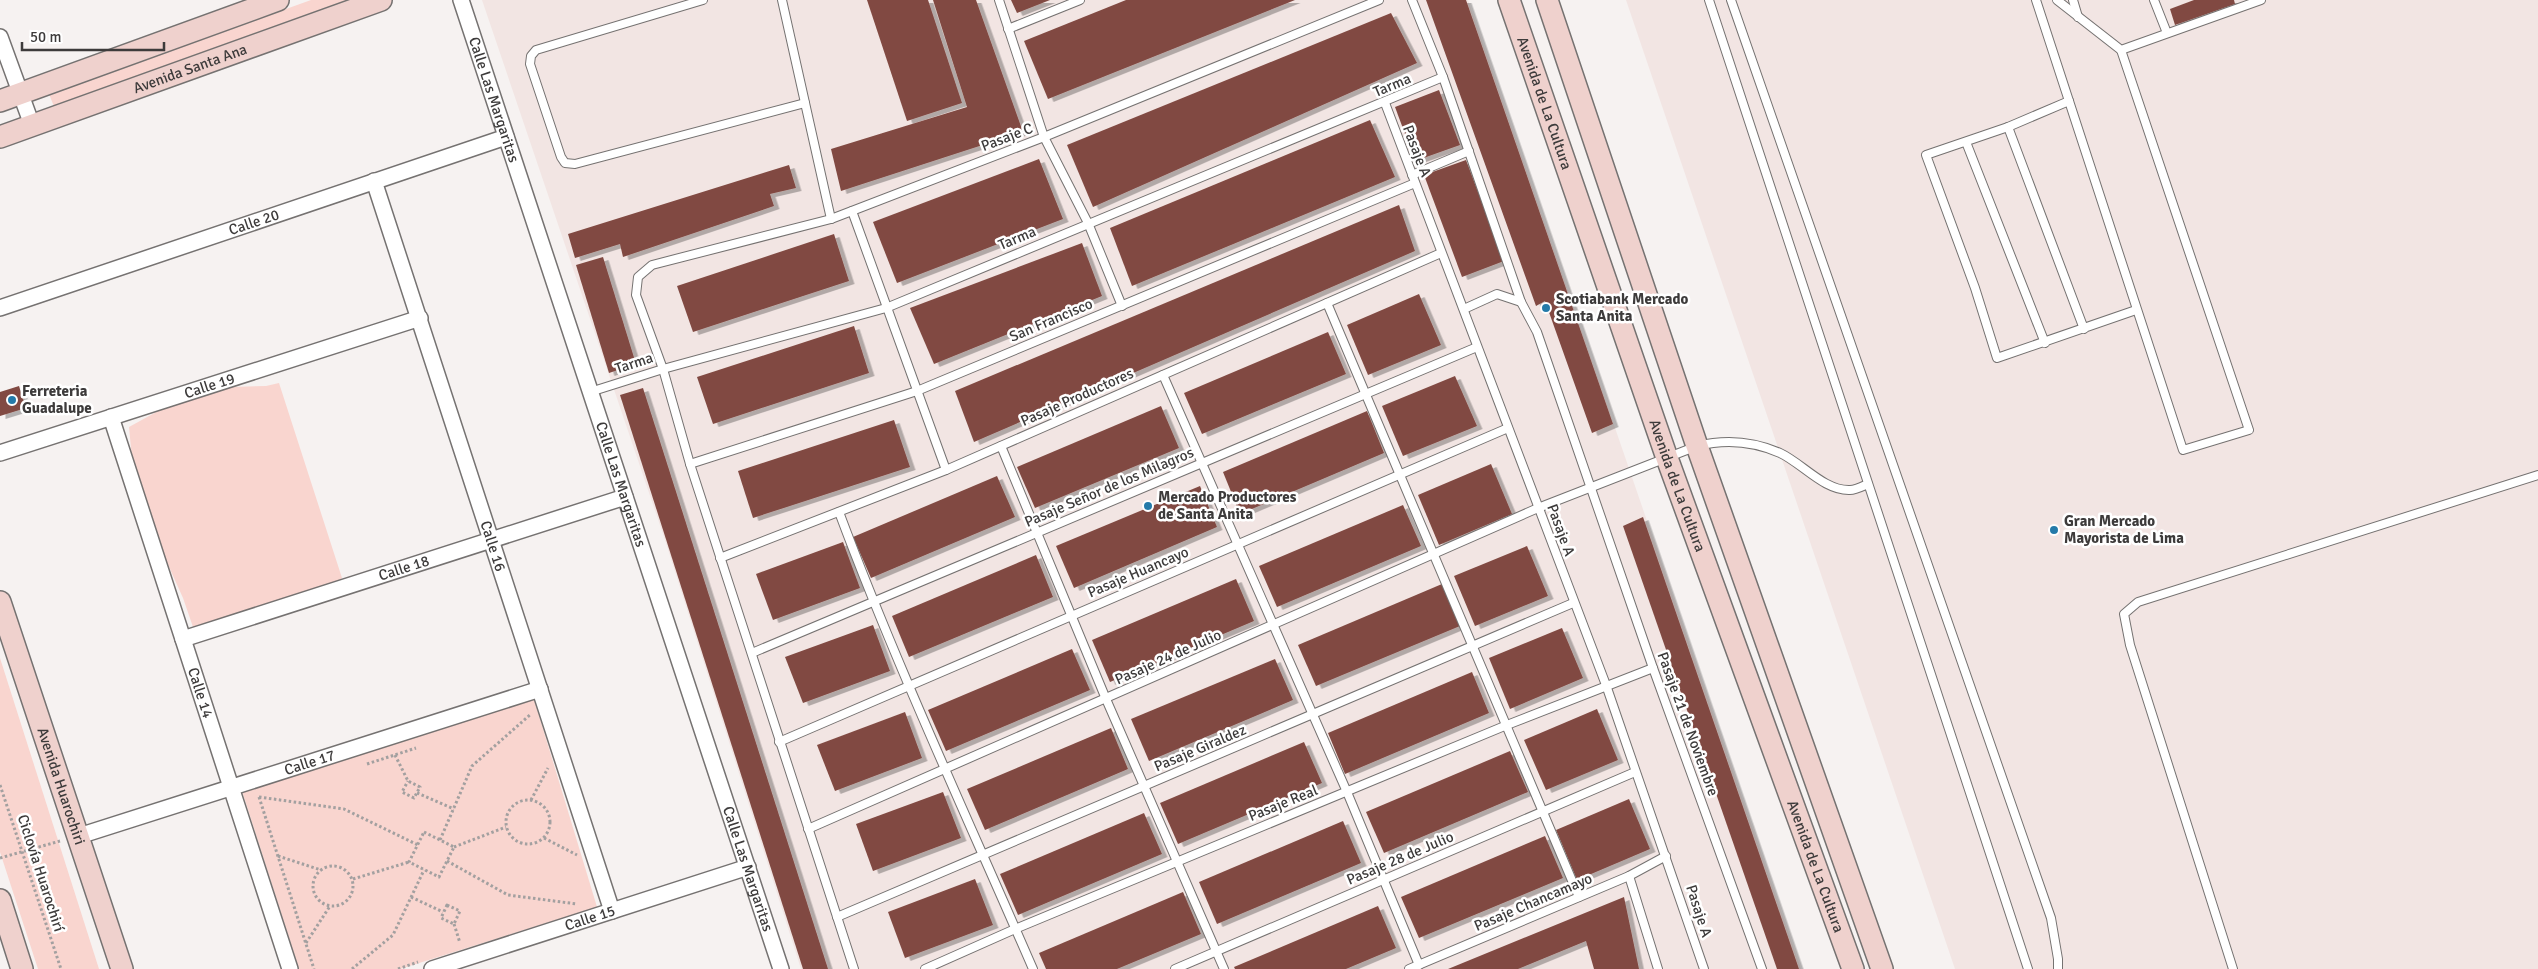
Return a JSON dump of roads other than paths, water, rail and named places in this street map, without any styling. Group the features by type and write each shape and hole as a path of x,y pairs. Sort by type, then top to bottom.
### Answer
{"main road":[{"path":"0,101 278,0"},
{"name":"Avenida Santa Ana","path":"0,137 381,0"},
{"name":"Avenida de La Cultura","path":"1509,0 1667,458 1853,969"},
{"name":"Avenida de La Cultura","path":"1548,0 1697,446 1882,969"},
{"name":"Avenida Huarochiri","path":"0,602 122,969"},
{"path":"0,900 22,969"}],"street":[{"name":"Calle Las Margaritas","path":"461,0 781,969"},
{"path":"0,37 32,125"},
{"name":"Calle 20","path":"0,308 506,137"},
{"name":"Calle 16","path":"374,182 420,318 612,911"},
{"name":"Calle 19","path":"0,452 420,318"},
{"name":"Calle 14","path":"111,417 290,969"},
{"name":"Calle 18","path":"183,639 625,497"},
{"name":"Calle 17","path":"79,836 540,689"},
{"name":"Calle 15","path":"429,964 612,911 748,867"}],"lane":[{"path":"703,0 536,50 531,56 530,64 561,158 565,163 575,164 805,103"},
{"path":"782,0 831,219"},
{"path":"998,0 1044,138 1088,224 1122,306"},
{"path":"1008,28 1080,0"},
{"name":"Pasaje C","path":"663,368 636,295 638,277 652,265 831,219 1044,138 1379,0"},
{"path":"1412,0 1443,77 1521,302"},
{"path":"1709,0 2028,969"},
{"path":"1731,0 2051,918 2058,969"},
{"path":"2036,0 2183,450 2249,430 2121,50 2057,0"},
{"path":"2072,0 2079,19"},
{"path":"2154,0 2167,33"},
{"path":"2121,50 2260,0"},
{"name":"Tarma","path":"590,392 663,368 886,308 1443,77"},
{"path":"2069,102 2008,127 1926,155 1975,288 1996,356 2000,358 2136,310"},
{"name":"Pasaje A","path":"1384,103 1464,309 1573,604 1606,685 1704,969"},
{"path":"2008,127 2084,329"},
{"path":"1966,142 2045,343"},
{"path":"1412,174 1469,151"},
{"name":"San Francisco","path":"690,464 918,391 1415,183"},
{"path":"852,211 946,470"},
{"name":"Pasaje Productores","path":"720,558 946,470 1441,253"},
{"path":"1464,309 1497,294 1521,302"},
{"name":"Pasaje 21 de Noviembre","path":"1521,302 1536,332 1653,668 1762,969"},
{"path":"1327,303 1364,395 1474,648 1579,897"},
{"name":"Pasaje Señor de los Milagros","path":"752,653 1477,347"},
{"path":"663,368 690,464 854,969"},
{"path":"1163,375 1314,715 1419,965"},
{"name":"Pasaje Huancayo","path":"779,742 1508,428"},
{"name":"Pasaje 24 de Julio","path":"808,829 946,770 1538,508 1697,446 1718,441 1742,442 1780,453 1836,488 1851,490 1868,484"},
{"path":"1001,446 1106,699 1224,969"},
{"path":"2234,969 2130,645 2124,614 2138,602 2538,476"},
{"path":"839,512 872,601 908,686 1033,969"},
{"name":"Pasaje Giraldez","path":"837,917 1474,648 1573,604"},
{"name":"Pasaje Real","path":"925,969 1015,929 1177,862 1606,685 1653,668"},
{"name":"Pasaje 28 de Julio","path":"1176,969 1635,772"},
{"name":"Pasaje Chancamayo","path":"1409,969 1629,876 1666,856"},
{"path":"1629,876 1658,969"}],"place":[{"name":"Scotiabank Mercado Santa Anita","path":"1546,308"},
{"name":"Ferreteria Guadalupe","path":"12,400"},
{"name":"Mercado Productores de Santa Anita","path":"1148,506"},
{"name":"Gran Mercado Mayorista de Lima","path":"2054,530"}]}
